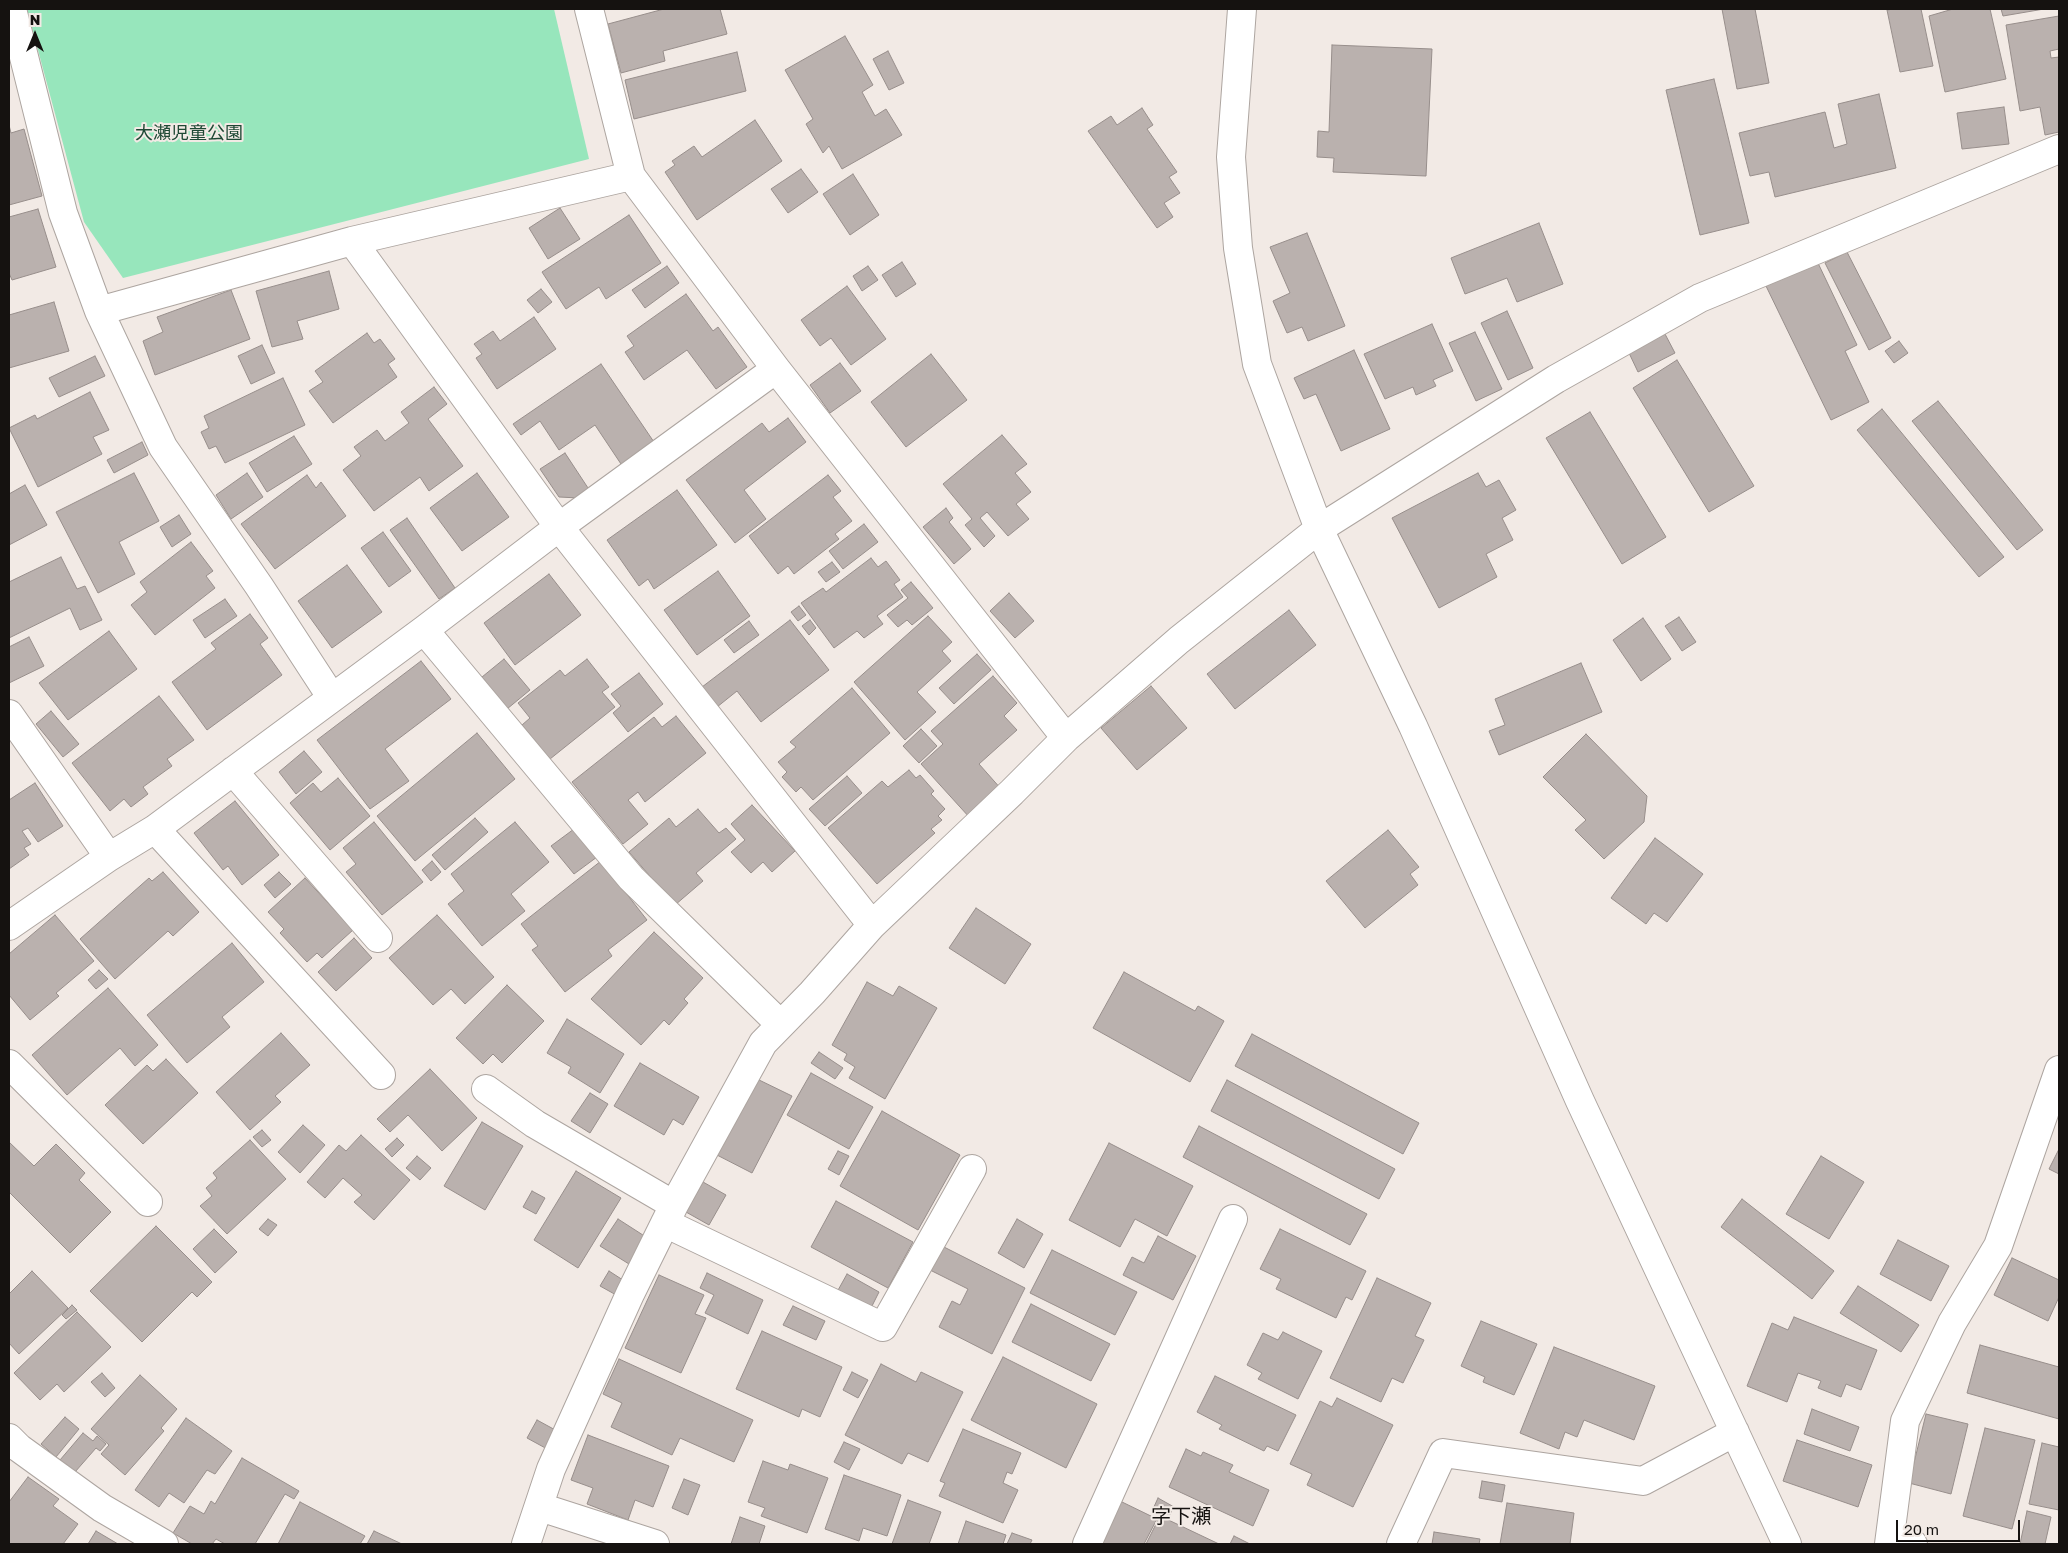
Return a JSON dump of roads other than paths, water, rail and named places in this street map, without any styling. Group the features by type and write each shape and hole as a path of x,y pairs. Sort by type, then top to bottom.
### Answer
{"street":[{"path":"12,9 63,213 99,311 163,447 259,586 332,698"},
{"path":"589,9 631,176 776,369 1066,738"},
{"path":"1242,9 1231,157 1238,248 1257,364 1319,529 1413,726 1584,1110 1787,1544"},
{"path":"526,1544 552,1469 630,1294 670,1214 763,1043 812,994 872,925 1066,738 1179,640 1319,529 1556,379 1700,298 2059,149"},
{"path":"99,311 352,241 631,176"},
{"path":"352,241 559,527 872,925"},
{"path":"9,926 109,857 155,829 424,630 559,527 776,369"},
{"path":"424,630 631,878 780,1024"},
{"path":"9,714 109,857"},
{"path":"234,771 378,938"},
{"path":"155,829 381,1075"},
{"path":"9,1064 148,1202"},
{"path":"1897,1542 1906,1421 1952,1323 1998,1246 2059,1070"},
{"path":"486,1089 670,1214 883,1327 972,1169"},
{"path":"1087,1544 1233,1219"},
{"path":"1401,1544 1443,1453 1643,1481 1735,1432"},
{"path":"12,1449 102,1508 164,1544"},
{"path":"540,1507 655,1544"}],"district":[{"name":"字下瀬","path":"1181,1517"}],"park label":[{"name":"大瀬児童公園","path":"189,133"}]}
